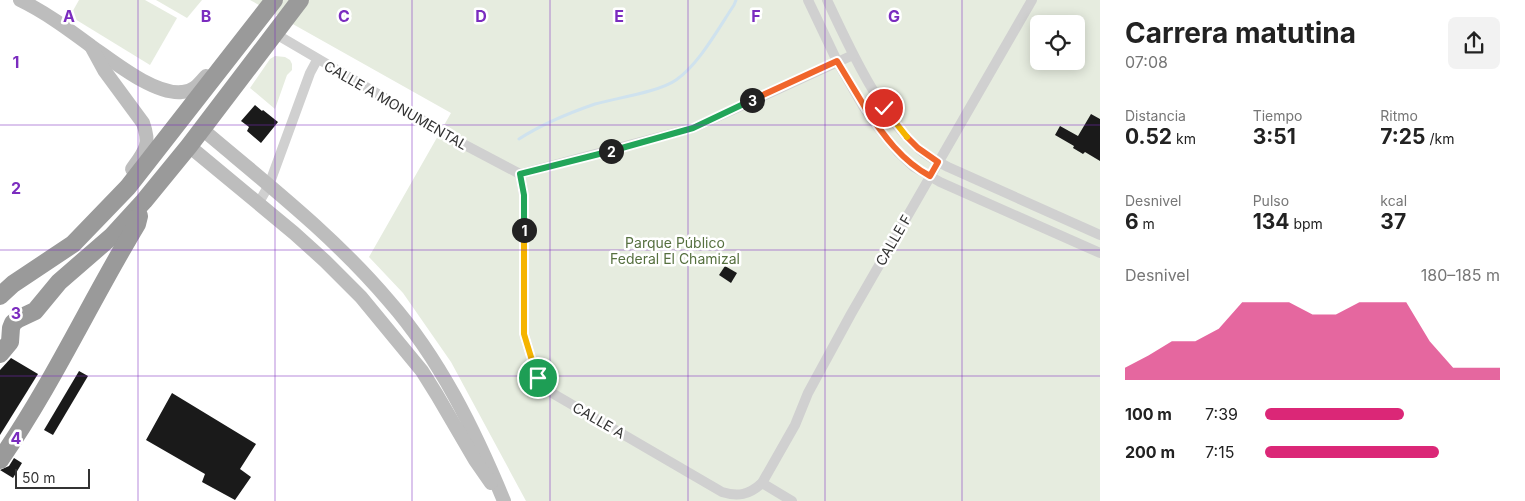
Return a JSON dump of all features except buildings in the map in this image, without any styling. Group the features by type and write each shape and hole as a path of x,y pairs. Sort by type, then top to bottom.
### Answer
{"highway":[{"path":"0,296 13,284 73,244 108,209 274,0"},
{"path":"274,33 270,30 270,22 272,16 284,0"},
{"path":"0,354 10,342 13,323 35,311 59,282 106,242 144,201 189,146 300,0"},
{"path":"0,460 62,360 136,224 144,201"}],"main road":[{"path":"20,0 55,21 140,79 158,88 180,93 194,89 244,29 257,22"},
{"path":"91,46 104,70 142,123 147,139 143,154 122,183 108,209"},
{"path":"202,128 321,229 350,257 390,302 419,339 454,396 486,457 504,501"},
{"path":"189,146 325,261 361,297 427,379 475,460 504,501"}],"street":[{"path":"808,0 837,61 863,106 881,131 914,167 940,182 1100,254"},
{"path":"827,0 853,55 884,108 918,148 938,162 1100,234"},
{"name":"CALLE F","path":"762,484 795,425 808,393 825,362 1032,0"},
{"name":"CALLE A MONUMENTAL","path":"274,33 317,60 465,145 520,174"},
{"path":"520,174 693,128 853,55"},
{"path":"258,204 269,185 310,73 317,60"},
{"name":"CALLE A","path":"520,174 524,195 524,334 534,367 545,387 722,492 734,495 744,494 753,491 762,484"},
{"path":"762,484 792,501"}],"green space":[{"path":"79,0 145,0 177,18 150,65 70,16"},
{"path":"156,0 202,0 187,18"},
{"name":"Parque Público Federal El Chamizal","path":"250,0 1100,0 1100,501 526,501 451,362 403,293 369,257 451,113"},
{"path":"275,56 285,57 290,60 292,70 287,75 275,109 250,88 270,59"}],"waterway":[{"path":"519,139 575,111 659,88 676,80 693,65 708,46 736,0"}],"route":[{"path":"538,378 524,334 524,195 520,174 693,128 837,61 863,106 881,131 898,152 914,167 930,176 938,162 918,148 884,108"}]}
